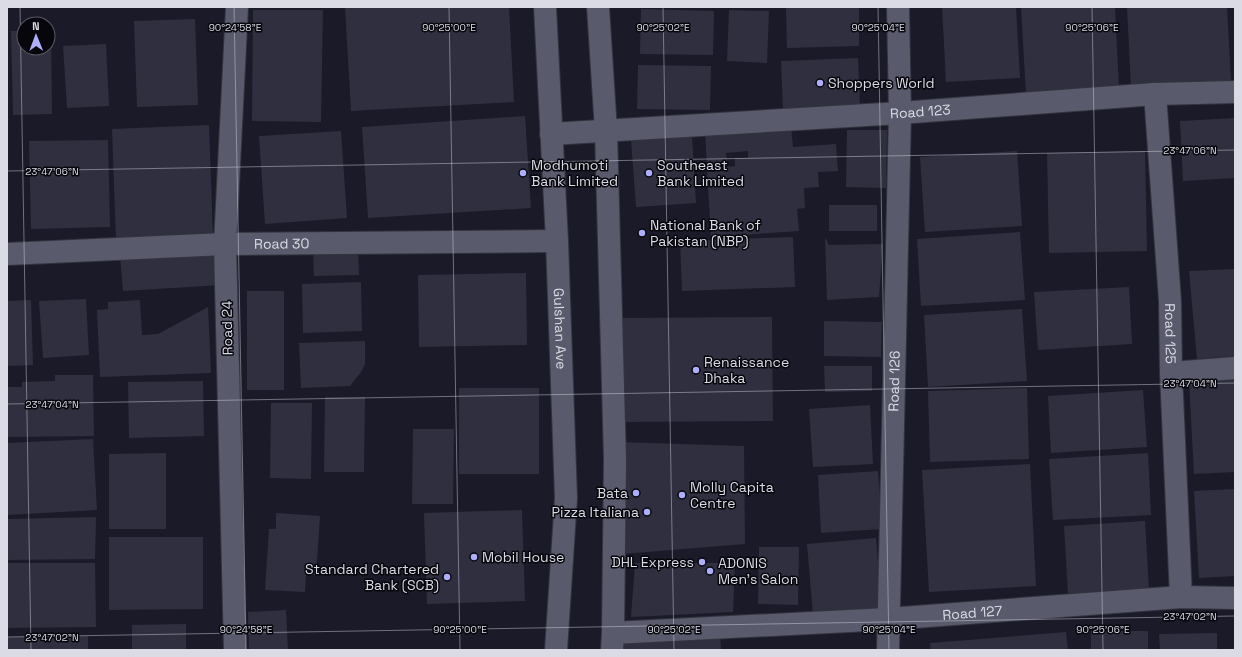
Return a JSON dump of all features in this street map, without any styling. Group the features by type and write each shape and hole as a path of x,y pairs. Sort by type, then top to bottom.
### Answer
{"street":[{"name":"Road 24","path":"235,650 225,244 237,7"},
{"name":"Gulshan Ave","path":"544,7 557,241 566,498 556,650"},
{"path":"598,7 606,131 615,460 613,641"},
{"name":"Road 126","path":"888,650 900,113 898,7"},
{"name":"Road 123","path":"551,134 900,113 1155,94 1235,92"},
{"name":"Road 125","path":"1155,94 1170,301 1181,597"},
{"name":"Road 30","path":"7,254 225,244 557,241"},
{"path":"1172,372 1235,368"},
{"name":"Road 127","path":"613,641 1181,597 1235,598"}],"building":[{"path":"345,7 509,7 514,102 351,111"},
{"path":"786,7 859,7 859,46 787,48"},
{"path":"942,7 1016,7 1020,78 946,82"},
{"path":"1021,7 1115,7 1119,90 1026,95"},
{"path":"1127,7 1227,7 1231,81 1131,87"},
{"path":"641,9 714,11 713,55 640,54"},
{"path":"253,10 323,10 321,122 252,121"},
{"path":"729,10 769,11 767,63 727,61"},
{"path":"195,19 198,105 137,107 134,21"},
{"path":"11,31 16,31 16,56 51,56 52,114 13,115"},
{"path":"106,44 109,106 67,108 63,46"},
{"name":"Shoppers World","path":"858,58 860,106 783,110 781,61"},
{"path":"638,65 711,66 710,110 637,109"},
{"path":"525,116 531,208 368,218 362,127"},
{"path":"1235,118 1235,178 1183,181 1180,121"},
{"path":"209,125 213,237 116,240 112,129"},
{"path":"791,127 793,147 836,144 838,171 818,172 819,187 804,188 805,208 797,209 799,231 711,237 707,172 727,171 726,167 735,166 735,158 748,158 748,151 726,153 727,162 719,163 720,165 707,166 705,132"},
{"path":"847,130 887,130 886,188 846,187"},
{"path":"341,131 347,218 265,224 259,136"},
{"path":"692,136 696,203 636,207 631,140"},
{"path":"108,140 110,227 31,229 29,141"},
{"path":"1017,151 1022,226 925,232 920,157"},
{"path":"1145,151 1147,251 1049,253 1047,153"},
{"path":"829,205 877,205 877,231 829,231"},
{"path":"1020,232 1025,300 921,306 917,239"},
{"path":"793,237 795,287 682,291 680,241"},
{"path":"825,237 829,245 883,244 879,297 827,300"},
{"path":"220,248 222,285 123,291 120,255"},
{"path":"358,249 359,275 314,276 313,250"},
{"path":"1235,269 1235,356 1197,359 1189,271"},
{"path":"526,273 527,345 419,347 418,275"},
{"path":"361,282 362,331 303,333 302,284"},
{"path":"1129,287 1132,344 1038,350 1034,292"},
{"path":"247,291 284,291 284,390 247,390"},
{"path":"86,299 89,355 43,358 39,301"},
{"path":"31,300 33,365 7,366 7,301"},
{"path":"140,300 142,335 158,334 208,307 211,373 100,377 97,310 108,309 108,302"},
{"path":"1022,309 1027,381 928,387 924,315"},
{"name":"Renaissance Dhaka","path":"772,317 773,421 620,422 620,318"},
{"path":"824,321 882,322 881,357 824,356"},
{"path":"365,341 365,364 361,372 350,386 301,388 299,343"},
{"path":"824,366 872,366 872,391 825,392"},
{"path":"55,375 93,375 94,436 7,437 7,387 22,387 22,382 55,381"},
{"path":"1235,379 1235,472 1194,474 1189,381"},
{"path":"203,381 204,436 129,438 128,382"},
{"path":"459,388 539,388 539,474 459,474"},
{"path":"1027,388 1029,459 930,462 928,391"},
{"path":"1143,390 1147,447 1051,453 1048,396"},
{"path":"325,397 365,397 364,472 324,472"},
{"path":"271,403 312,403 311,479 270,478"},
{"path":"870,405 873,464 813,467 809,409"},
{"path":"413,429 454,429 453,504 412,504"},
{"path":"93,439 97,510 7,515 7,443"},
{"name":"Molly Capita Centre","path":"619,442 744,446 745,544 622,554"},
{"path":"166,453 166,529 109,529 109,454"},
{"path":"1148,453 1151,515 1053,520 1049,459"},
{"path":"1030,464 1036,586 929,592 922,470"},
{"path":"878,471 882,529 821,533 818,475"},
{"path":"1235,489 1235,576 1199,578 1194,491"},
{"name":"Mobil House","path":"522,510 525,601 427,604 424,513"},
{"path":"276,513 320,516 316,575 306,574 305,592 265,590 269,529 276,529"},
{"path":"96,517 95,559 7,560 7,519"},
{"path":"1145,521 1149,590 1068,594 1064,526"},
{"path":"109,537 203,537 203,609 109,610"},
{"path":"876,538 882,609 813,615 807,544"},
{"path":"759,547 799,547 798,605 758,604"},
{"path":"7,563 95,563 96,627 7,628"},
{"path":"635,563 735,563 733,612 631,617"},
{"path":"286,610 288,650 249,650 248,612"},
{"path":"186,624 186,650 132,650 132,625"},
{"path":"1091,631 1148,631 1148,650 1091,650"},
{"path":"1066,632 1068,650 931,650 930,643"},
{"path":"720,633 721,650 621,650 621,635"},
{"path":"1217,633 1217,650 1160,650 1159,634"},
{"path":"88,636 88,650 7,650 7,637"}],"place":[{"name":"Shoppers World","path":"820,83"},
{"name":"Modhumoti Bank Limited","path":"523,173"},
{"name":"Southeast Bank Limited","path":"649,173"},
{"name":"National Bank of Pakistan (NBP)","path":"642,233"},
{"name":"Renaissance Dhaka","path":"696,370"},
{"name":"Bata","path":"636,493"},
{"name":"Molly Capita Centre","path":"682,495"},
{"name":"Pizza Italiana","path":"647,512"},
{"name":"Mobil House","path":"474,557"},
{"name":"DHL Express","path":"702,562"},
{"name":"ADONIS Men's Salon","path":"710,571"},
{"name":"Standard Chartered Bank (SCB)","path":"447,577"}]}
